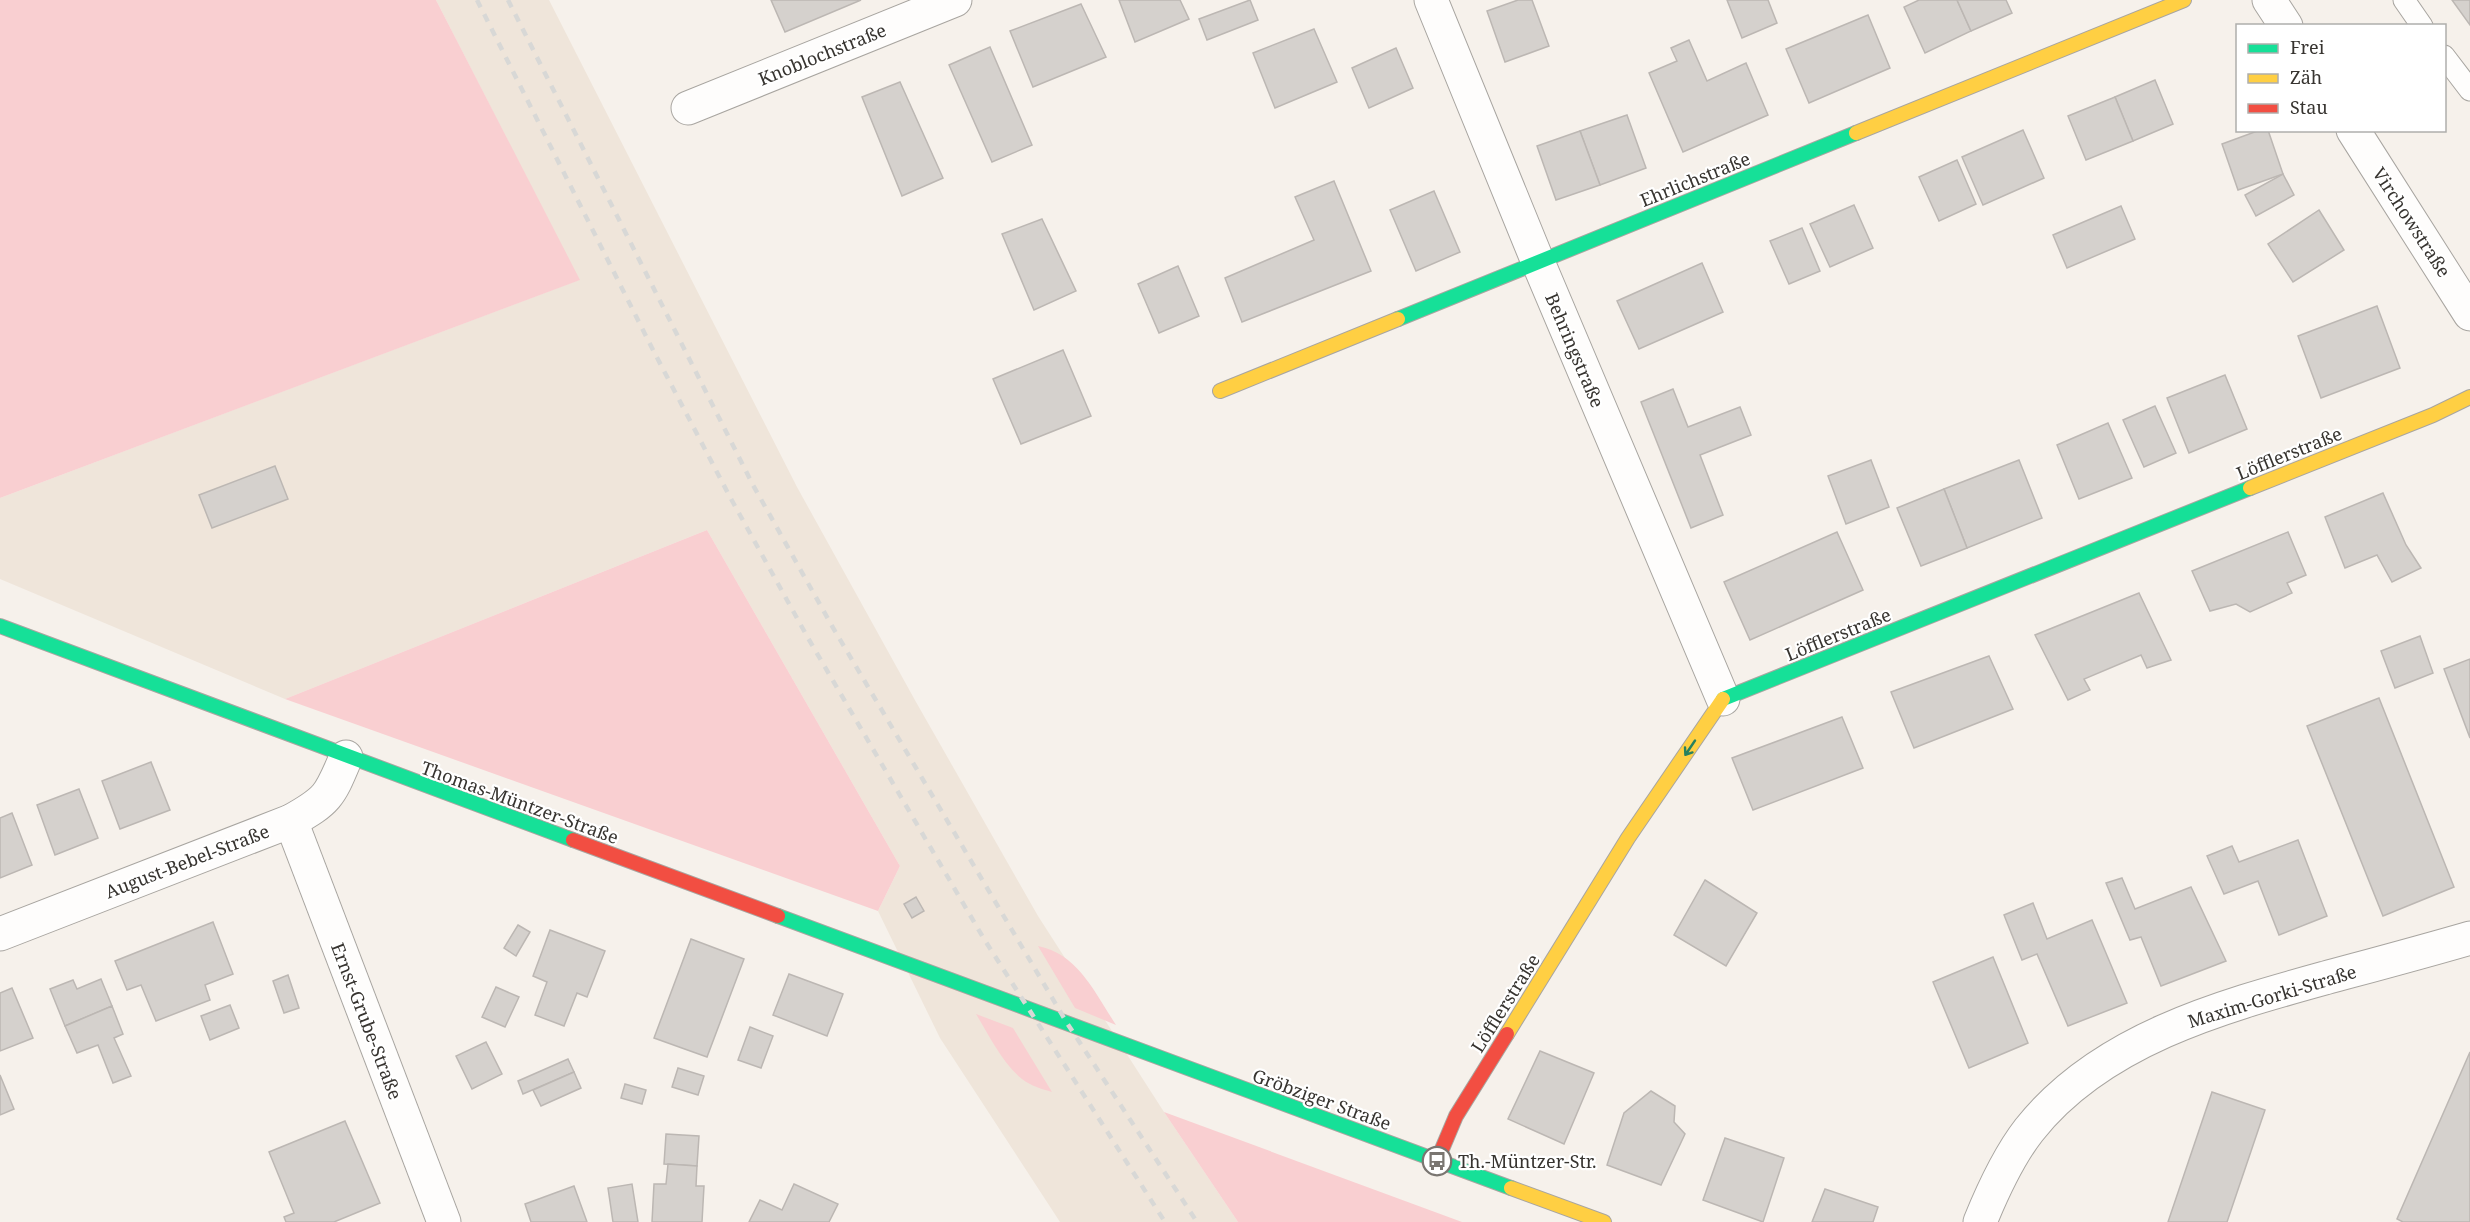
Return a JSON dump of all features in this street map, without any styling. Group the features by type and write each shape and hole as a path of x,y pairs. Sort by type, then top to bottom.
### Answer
{"street":[{"name":"Knoblochstraße","path":"688,108 955,0"},
{"name":"Behringstraße","path":"1431,0 1538,262 1723,699"},
{"name":"Ehrlichstraße","path":"1220,391 2184,0"},
{"path":"2269,0 2285,24"},
{"name":"Virchowstraße","path":"2356,132 2459,270 2470,314"},
{"name":"Löfflerstraße","path":"1437,1161 1455,1116 1628,838 1723,699 2433,415 2470,397"},
{"name":"Thomas-Müntzer-Straße","path":"0,626 1029,1010"},
{"name":"August-Bebel-Straße","path":"0,934 291,821 319,805 333,788 346,756"},
{"name":"Ernst-Grube-Straße","path":"291,821 444,1222"},
{"name":"Maxim-Gorki-Straße","path":"1980,1222 2004,1169 2029,1130 2061,1096 2114,1057 2172,1028 2263,995 2470,938"},
{"name":"Gröbziger Straße","path":"1029,1010 1604,1222"}],"lane":[{"path":"2404,0 2421,24"},
{"path":"2446,57 2470,90"}],"shaded area":[{"path":"0,0 436,0 580,280 0,498"},
{"path":"436,0 549,0 797,487 916,702 1038,916 1238,1222 1060,1222 940,1038 878,911 900,866 707,530 285,699 0,579 0,498 579,280"},
{"path":"707,530 900,866 878,911 285,699"},
{"path":"1038,946 1052,950 1075,966 1093,988 1116,1025 1075,1008"},
{"path":"976,1014 1013,1028 1052,1092 1029,1084 1008,1065"},
{"path":"1164,1112 1462,1222 1238,1222"}],"building":[{"path":"771,0 861,0 785,32"},
{"path":"1119,0 1180,0 1189,19 1135,42"},
{"path":"1250,0 1258,20 1207,40 1199,19"},
{"path":"1518,0 1532,0 1549,46 1505,62 1487,11"},
{"path":"1727,0 1768,0 1777,23 1742,38"},
{"path":"1919,0 1957,0 1971,31 1925,53 1904,7"},
{"path":"1957,0 2006,0 2012,13 1971,31"},
{"path":"2452,0 2470,0 2470,25"},
{"path":"1081,4 1106,57 1033,87 1010,31"},
{"path":"1868,15 1890,68 1809,103 1786,49"},
{"path":"1314,29 1337,82 1275,108 1253,53"},
{"path":"1689,40 1707,81 1746,63 1768,115 1683,152 1649,73 1677,61 1671,48"},
{"path":"990,47 1032,145 992,162 949,65"},
{"path":"1396,48 1413,88 1369,108 1352,68"},
{"path":"2155,80 2173,124 2133,141 2115,97"},
{"path":"900,82 943,178 902,196 862,97"},
{"path":"2115,97 2133,141 2086,160 2068,116"},
{"path":"1627,115 1646,168 1600,185 1580,131"},
{"path":"2023,130 2044,178 1983,205 1962,157"},
{"path":"1580,131 1600,185 1556,200 1537,146"},
{"path":"2255,132 2269,132 2283,174 2238,190 2222,144"},
{"path":"1957,160 1976,204 1939,221 1919,177"},
{"path":"2283,174 2294,195 2256,216 2245,195"},
{"path":"1334,181 1371,271 1242,322 1225,278 1314,240 1295,197"},
{"path":"1434,191 1460,252 1416,271 1390,210"},
{"path":"1854,205 1873,248 1830,267 1810,224"},
{"path":"2121,206 2135,239 2067,268 2053,235"},
{"path":"2319,210 2344,250 2293,282 2268,244"},
{"path":"1042,219 1076,291 1034,310 1002,234"},
{"path":"1802,228 1820,271 1789,284 1770,241"},
{"path":"1702,263 1723,312 1639,349 1617,301"},
{"path":"1178,266 1199,316 1159,333 1138,284"},
{"path":"2377,306 2400,368 2321,398 2298,336"},
{"path":"1063,350 1091,416 1021,444 993,379"},
{"path":"2225,375 2247,429 2189,453 2167,398"},
{"path":"1673,389 1688,427 1740,407 1751,435 1700,455 1723,515 1691,528 1641,402"},
{"path":"2155,406 2176,453 2144,467 2123,420"},
{"path":"2108,423 2132,478 2079,499 2057,445"},
{"path":"1871,460 1889,507 1846,524 1828,476"},
{"path":"2019,460 2042,518 1967,548 1944,489"},
{"path":"275,466 288,499 212,528 199,495"},
{"path":"1944,489 1967,548 1921,566 1897,508"},
{"path":"2383,493 2406,545 2421,568 2392,582 2377,555 2345,568 2325,517"},
{"path":"1837,532 1863,590 1750,640 1724,582"},
{"path":"2288,532 2306,575 2287,583 2292,593 2250,612 2236,604 2210,611 2192,571"},
{"path":"2139,593 2171,660 2147,668 2141,655 2084,679 2090,690 2068,700 2035,635"},
{"path":"2420,636 2433,673 2395,688 2381,651"},
{"path":"1989,656 2013,709 1914,748 1891,692"},
{"path":"2470,659 2470,738 2444,669"},
{"path":"2379,698 2454,887 2383,916 2307,726"},
{"path":"1842,717 1863,768 1753,810 1732,758"},
{"path":"151,762 170,810 120,829 102,781"},
{"path":"79,789 98,838 55,855 37,805"},
{"path":"12,813 32,865 0,878 0,818"},
{"path":"2298,840 2327,916 2279,935 2258,881 2224,894 2207,856 2232,846 2239,862"},
{"path":"2122,878 2135,909 2191,887 2226,961 2161,986 2141,937 2130,940 2106,883"},
{"path":"1705,880 1757,913 1726,966 1674,935"},
{"path":"916,897 924,911 912,918 904,904"},
{"path":"2033,903 2047,939 2092,920 2127,1003 2068,1026 2037,954 2022,960 2004,915"},
{"path":"213,922 233,974 205,985 210,1000 156,1021 141,985 127,990 115,961"},
{"path":"518,925 530,932 516,956 504,948"},
{"path":"550,930 605,951 587,997 577,993 564,1026 535,1015 547,982 533,976"},
{"path":"691,939 744,959 707,1057 654,1038"},
{"path":"1993,957 2028,1043 1969,1068 1933,982"},
{"path":"789,974 843,994 827,1036 773,1015"},
{"path":"288,975 299,1008 284,1013 273,981"},
{"path":"101,979 112,1006 65,1026 50,989 73,980 77,989"},
{"path":"496,987 519,997 505,1027 482,1017"},
{"path":"12,988 33,1038 0,1051 0,993"},
{"path":"230,1005 239,1028 210,1040 201,1016"},
{"path":"112,1006 123,1034 114,1038 131,1076 113,1083 98,1045 77,1053 65,1026"},
{"path":"750,1027 773,1036 761,1068 738,1060"},
{"path":"486,1042 502,1074 472,1089 456,1056"},
{"path":"1540,1051 1594,1073 1564,1144 1508,1119"},
{"path":"2470,1052 2470,1222 2403,1222 2397,1219"},
{"path":"568,1059 574,1072 523,1094 518,1081"},
{"path":"678,1068 704,1076 698,1095 672,1087"},
{"path":"574,1072 581,1088 541,1106 533,1090"},
{"path":"0,1075 14,1109 0,1115"},
{"path":"625,1084 646,1090 642,1104 621,1098"},
{"path":"1651,1091 1675,1106 1674,1122 1685,1134 1661,1185 1607,1165 1624,1113"},
{"path":"2212,1092 2265,1110 2227,1222 2168,1222"},
{"path":"345,1121 380,1203 334,1222 286,1222 284,1217 294,1213 269,1152"},
{"path":"666,1134 699,1136 697,1166 664,1164"},
{"path":"1725,1138 1784,1158 1763,1222 1703,1200"},
{"path":"668,1164 697,1166 696,1186 704,1186 702,1222 652,1222 654,1184 666,1184"},
{"path":"632,1184 638,1222 613,1222 608,1188"},
{"path":"794,1184 838,1204 829,1222 749,1222 760,1200 782,1210"},
{"path":"574,1186 587,1222 531,1222 525,1204"},
{"path":"1825,1189 1878,1207 1873,1222 1812,1222"}],"railway":[{"path":"477,0 652,348 730,497 808,638 984,939 1165,1222"},
{"path":"508,0 753,485 832,626 1067,1023 1197,1222"}],"traffic: fast":[{"path":"1398,319 1856,133"},
{"path":"1723,699 2250,488"},
{"path":"0,626 573,840"},
{"path":"778,916 1511,1188"}],"traffic: slow":[{"path":"1856,133 2184,0"},
{"path":"1220,391 1398,319"},
{"path":"2250,488 2433,415 2470,397"},
{"path":"1507,1034 1628,838 1723,699"},
{"path":"1511,1188 1604,1222"}],"traffic: jam":[{"path":"573,840 778,916"},
{"path":"1437,1161 1456,1116 1507,1034"}],"place":[{"name":"Th.-Müntzer-Str.","path":"1437,1161"}]}
